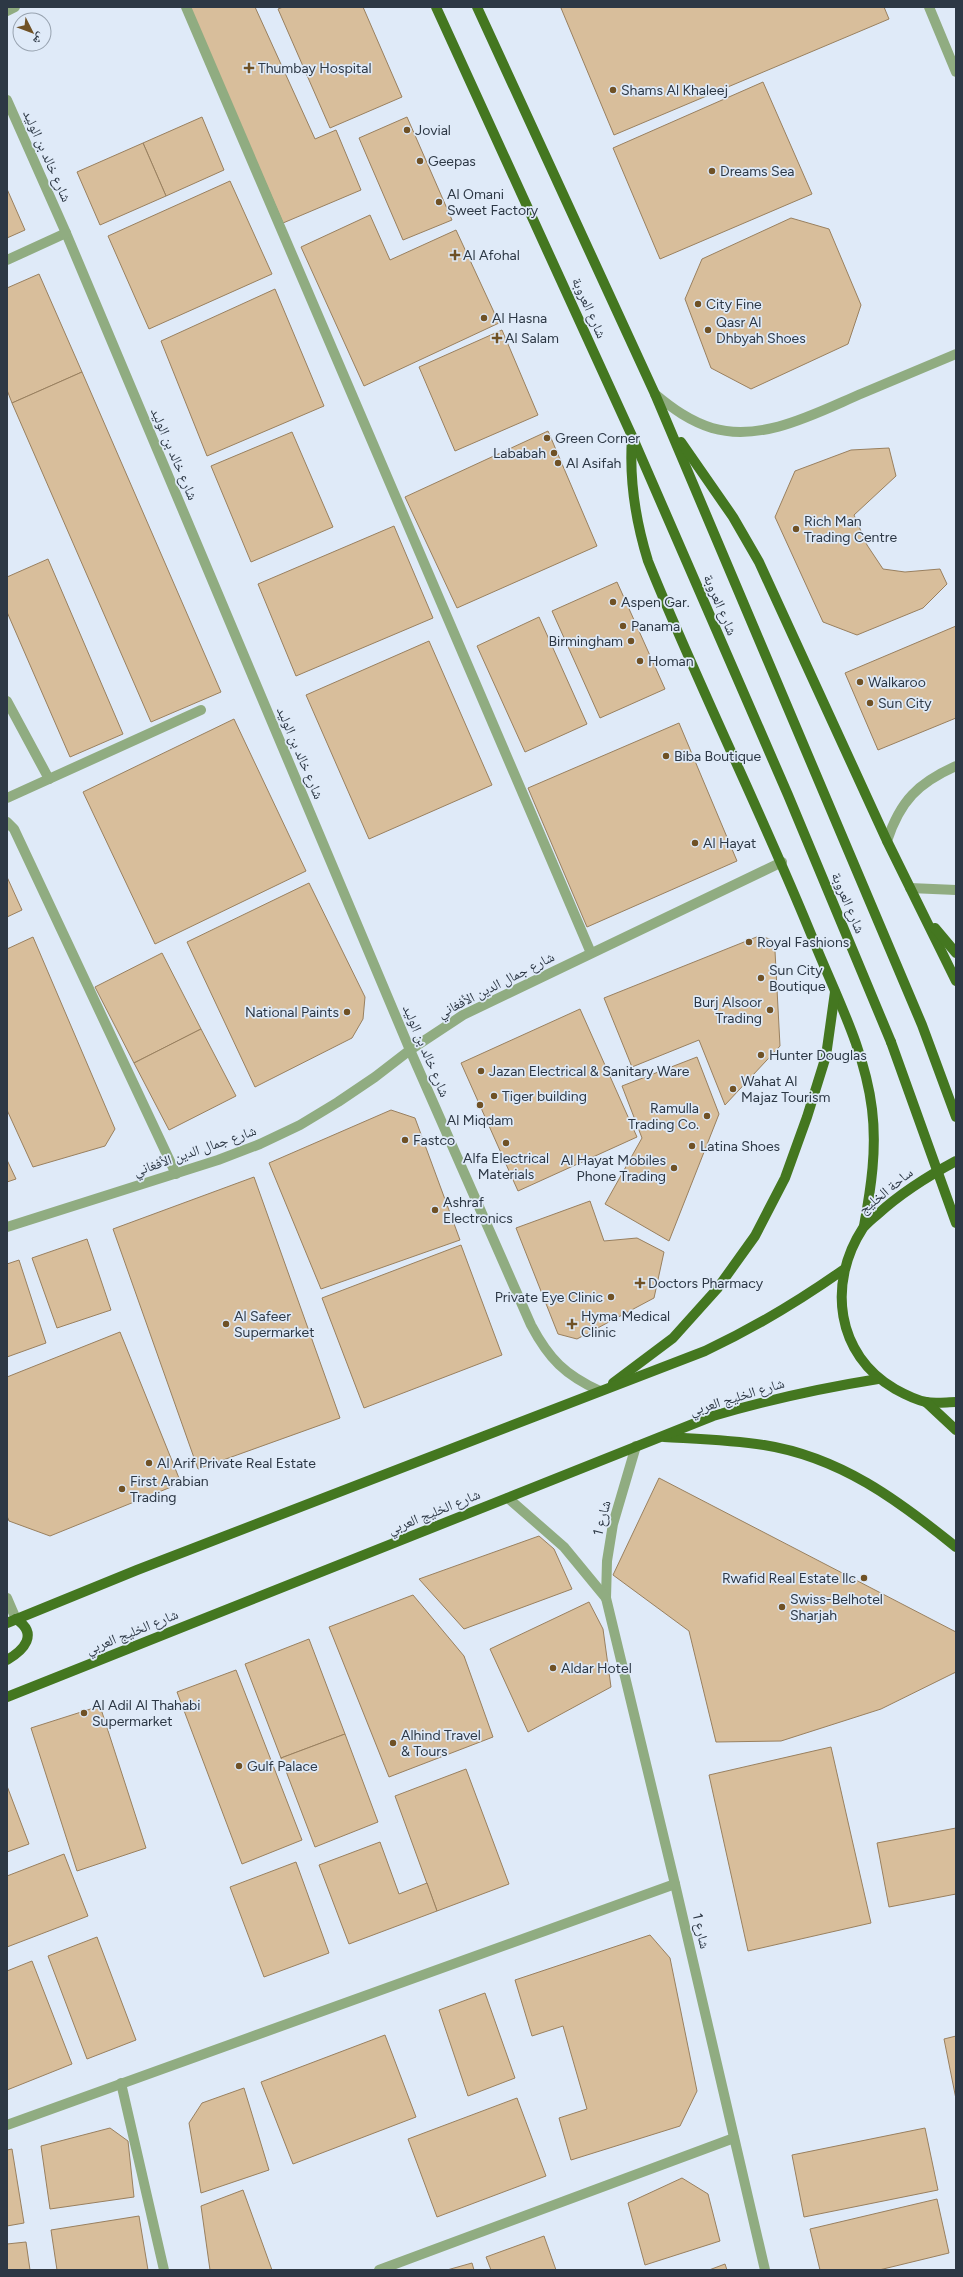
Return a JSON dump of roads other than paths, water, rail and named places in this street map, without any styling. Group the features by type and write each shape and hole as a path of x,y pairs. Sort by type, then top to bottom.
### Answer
{"main road":[{"name":"شارع العروبة","path":"436,7 632,436 788,795 891,1042 956,1223"},
{"name":"شارع العروبة","path":"477,7 671,430 922,1025 956,1117"},
{"path":"671,430 703,472 733,516 759,562 887,841 956,981"},
{"path":"632,436 630,468 632,499 638,530 648,561 782,862 854,1037 865,1071 872,1110 874,1149 872,1180 864,1226"},
{"path":"925,916 956,953"},
{"path":"600,1391 673,1338 717,1289 754,1236 785,1178 807,1117 826,1056 835,992"},
{"name":"ساحة الخليج","path":"956,1161 922,1180 890,1203 864,1226 852,1248 844,1270 841,1300 846,1329 858,1356 878,1379 902,1392 926,1402 956,1402"},
{"path":"12,1621 137,1570 705,1351 753,1328 799,1301 844,1270"},
{"name":"شارع الخليج العربي","path":"7,1697 713,1416 767,1400 822,1388 878,1379"},
{"path":"926,1402 956,1430"},
{"path":"660,1436 766,1445 807,1456 847,1472 885,1493 956,1547"},
{"path":"7,1660 21,1652 27,1640 25,1628 12,1621"}],"street":[{"path":"7,11 14,7"},
{"path":"186,7 591,953"},
{"path":"928,7 956,72"},
{"name":"شارع خالد بن الوليد","path":"7,100 66,233 410,1050 531,1325 542,1347 558,1366 578,1381 600,1391"},
{"path":"7,260 66,233"},
{"path":"655,394 682,416 713,428 747,432 780,426 818,412 956,354"},
{"path":"7,701 49,779"},
{"path":"7,798 201,710"},
{"path":"887,841 894,819 907,799 923,783 956,766"},
{"path":"7,822 14,829 176,1174"},
{"name":"شارع جمال الدين الأفغاني","path":"7,1227 176,1174 260,1144 300,1124 375,1077 410,1050 469,1012 782,862"},
{"path":"910,888 956,890"},
{"name":"شارع 1","path":"636,1446 613,1524 607,1561 606,1598 675,1884 765,2270"},
{"name":"شارع 1","path":"508,1498 564,1547 606,1598"},
{"path":"7,1598 12,1621"},
{"path":"7,2125 675,1884"},
{"path":"121,2083 164,2270"},
{"path":"379,2270 734,2138"}],"place":[{"name":"Thumbay Hospital","path":"249,68"},
{"name":"Shams Al Khaleej","path":"613,90"},
{"name":"Jovial","path":"407,130"},
{"name":"Geepas","path":"420,161"},
{"name":"Dreams Sea","path":"712,171"},
{"name":"Al Omani Sweet Factory","path":"439,202"},
{"name":"Al Afohal","path":"455,255"},
{"name":"City Fine","path":"698,304"},
{"name":"Al Hasna","path":"484,318"},
{"name":"Qasr Al Dhbyah Shoes","path":"708,330"},
{"name":"Al Salam","path":"497,338"},
{"name":"Green Corner","path":"547,438"},
{"name":"Lababah","path":"554,453"},
{"name":"Al Asifah","path":"558,463"},
{"name":"Rich Man Trading Centre","path":"796,529"},
{"name":"Aspen Gar.","path":"613,602"},
{"name":"Panama","path":"623,626"},
{"name":"Birmingham","path":"631,641"},
{"name":"Homan","path":"640,661"},
{"name":"Walkaroo","path":"860,682"},
{"name":"Sun City","path":"870,703"},
{"name":"Biba Boutique","path":"666,756"},
{"name":"Al Hayat","path":"695,843"},
{"name":"Royal Fashions","path":"749,942"},
{"name":"Sun City Boutique","path":"761,978"},
{"name":"Burj Alsoor Trading","path":"770,1010"},
{"name":"National Paints","path":"347,1012"},
{"name":"Hunter Douglas","path":"761,1055"},
{"name":"Jazan Electrical & Sanitary Ware","path":"481,1071"},
{"name":"Wahat Al Majaz Tourism","path":"733,1089"},
{"name":"Tiger building","path":"494,1096"},
{"name":"Al Miqdam","path":"480,1105"},
{"name":"Ramulla Trading Co.","path":"707,1116"},
{"name":"Fastco","path":"405,1140"},
{"name":"Alfa Electrical Materials","path":"506,1143"},
{"name":"Latina Shoes","path":"692,1146"},
{"name":"Al Hayat Mobiles Phone Trading","path":"674,1168"},
{"name":"Ashraf Electronics","path":"435,1210"},
{"name":"Doctors Pharmacy","path":"640,1283"},
{"name":"Private Eye Clinic","path":"611,1297"},
{"name":"Al Safeer Supermarket","path":"226,1324"},
{"name":"Hyma Medical Clinic","path":"572,1324"},
{"name":"Al Arif Private Real Estate","path":"149,1463"},
{"name":"First Arabian Trading","path":"122,1489"},
{"name":"Rwafid Real Estate llc","path":"864,1578"},
{"name":"Swiss-Belhotel Sharjah","path":"782,1607"},
{"name":"Aldar Hotel","path":"553,1668"},
{"name":"Al Adil Al Thahabi Supermarket","path":"84,1713"},
{"name":"Alhind Travel & Tours","path":"393,1743"},
{"name":"Gulf Palace","path":"239,1766"}]}
